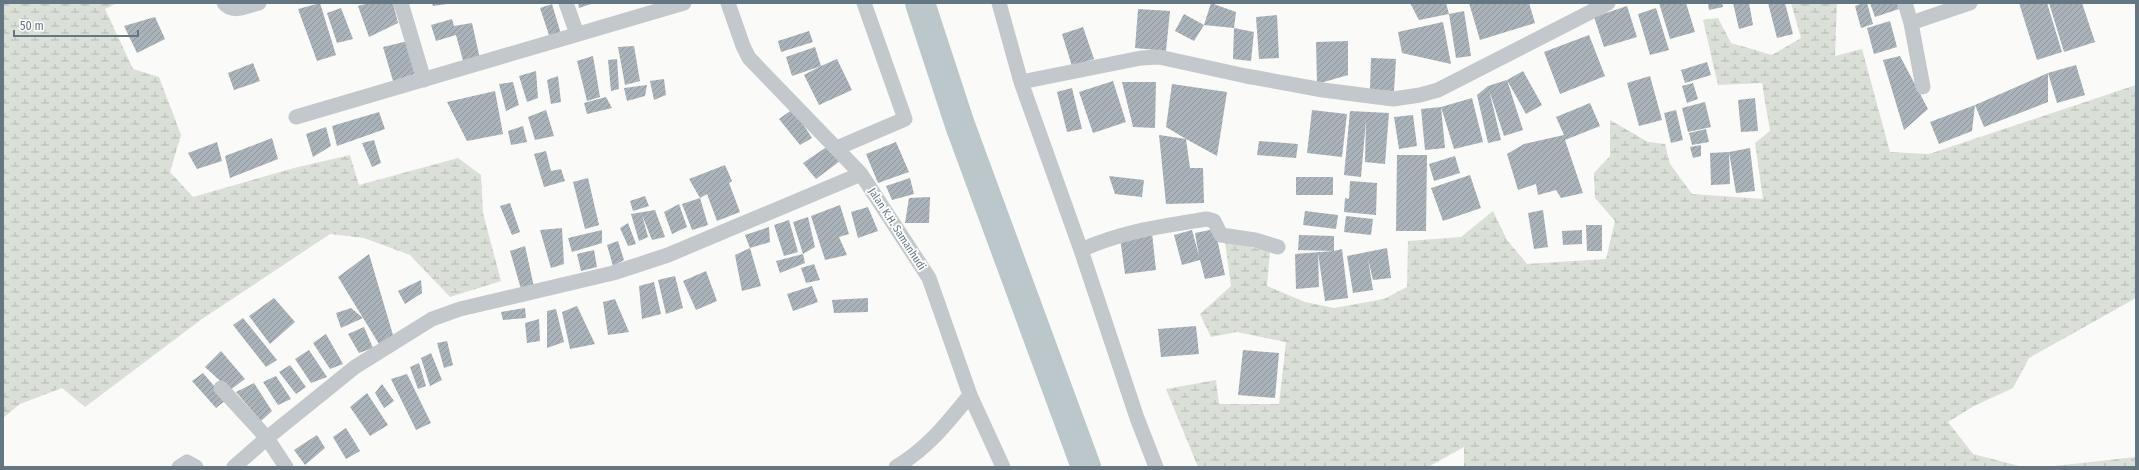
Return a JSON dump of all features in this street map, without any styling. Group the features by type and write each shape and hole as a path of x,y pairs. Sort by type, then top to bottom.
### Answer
{"street":[{"path":"224,3 231,9 236,9 259,3"},
{"path":"401,3 424,80"},
{"path":"566,3 577,34"},
{"path":"296,117 684,3"},
{"name":"Jalan K.H. Samanhudi","path":"728,3 743,46 749,58 861,174 929,278 970,395 1003,467"},
{"path":"837,148 905,119 864,3"},
{"path":"999,3 1021,82 1081,250 1137,418 1156,467"},
{"path":"1021,82 1141,58 1159,57 1246,76 1323,90 1393,99 1408,98 1438,90 1608,3"},
{"path":"1905,3 1911,23 1923,87"},
{"path":"1911,23 1970,3"},
{"path":"234,467 267,438 355,367 432,319 444,314 613,273 668,255 861,174"},
{"path":"1081,250 1103,240 1162,225 1212,219 1221,235 1256,240 1278,247"},
{"path":"221,388 267,438 286,467"},
{"path":"896,467 912,458 929,443 970,395"},
{"path":"179,467 187,462 196,467"}],"green space":[{"path":"3,3 117,3 105,9 133,69 159,77 181,135 170,172 193,197 294,168 350,155 359,185 458,158 481,175 483,213 501,281 450,297 410,255 364,238 330,234 202,319 85,407 62,388 20,404 3,418"},
{"path":"1791,3 1837,3 1835,56 1862,49 1890,152 1929,154 2136,85 2136,298 2029,358 2013,388 1974,406 1948,422 1973,454 2023,467 1464,467 1464,447 1428,467 1198,467 1166,389 1216,380 1219,404 1279,404 1286,342 1237,332 1211,337 1200,314 1231,286 1225,242 1270,251 1267,286 1305,302 1334,308 1384,299 1407,287 1408,241 1461,237 1493,211 1507,240 1527,264 1606,259 1615,221 1595,198 1594,173 1610,156 1610,120 1648,142 1665,144 1670,164 1692,194 1763,199 1755,143 1770,131 1762,83 1718,85 1703,20 1718,18 1731,43 1772,55 1801,38"},
{"path":"2136,457 2136,467 2045,467"}],"building":[{"path":"320,3 336,55 317,61 298,9"},
{"path":"369,3 393,3 398,23 369,37 358,6"},
{"path":"432,3 447,3 447,4 433,6"},
{"path":"578,3 594,3 579,8"},
{"path":"1211,3 1236,12 1234,28 1204,25"},
{"path":"1410,3 1446,3 1449,14 1419,20"},
{"path":"1469,3 1529,3 1535,23 1480,40"},
{"path":"1659,3 1686,3 1695,32 1670,39"},
{"path":"1708,3 1722,3 1723,7 1709,10"},
{"path":"1733,3 1749,3 1753,25 1739,29"},
{"path":"1768,3 1785,3 1793,34 1777,38"},
{"path":"1867,3 1873,24 1861,28 1855,6"},
{"path":"1870,3 1897,3 1899,9 1875,17"},
{"path":"2019,3 2047,3 2062,52 2037,60"},
{"path":"2049,3 2082,3 2095,42 2064,52"},
{"path":"552,4 561,34 550,38 540,8"},
{"path":"1627,6 1637,37 1604,47 1594,17"},
{"path":"341,8 353,39 337,43 327,13"},
{"path":"1656,8 1669,50 1650,55 1638,14"},
{"path":"1138,9 1170,11 1166,51 1135,48"},
{"path":"1464,11 1471,56 1456,58 1449,14"},
{"path":"1184,14 1204,25 1194,41 1175,31"},
{"path":"1277,15 1279,58 1259,59 1256,17"},
{"path":"155,17 165,39 137,53 124,26"},
{"path":"452,19 454,26 472,23 480,59 464,64 456,35 436,41 431,25"},
{"path":"1890,21 1897,47 1874,54 1867,28"},
{"path":"1443,22 1451,64 1402,53 1398,32"},
{"path":"1083,27 1094,59 1072,66 1062,34"},
{"path":"1234,28 1254,32 1251,61 1233,59"},
{"path":"809,31 813,42 781,52 778,41"},
{"path":"1589,35 1605,76 1560,94 1544,52"},
{"path":"408,41 415,74 393,81 383,47"},
{"path":"1348,41 1348,75 1317,84 1316,42"},
{"path":"634,46 640,81 625,85 618,47"},
{"path":"815,47 821,66 792,76 786,57"},
{"path":"593,56 600,97 587,101 577,61"},
{"path":"1900,56 1928,109 1904,130 1883,60"},
{"path":"1371,58 1396,59 1394,91 1370,90"},
{"path":"617,59 619,89 611,91 608,60"},
{"path":"837,59 852,90 819,105 804,75"},
{"path":"1707,62 1711,75 1685,83 1681,70"},
{"path":"253,63 260,81 234,90 228,73"},
{"path":"2076,65 2085,95 2057,103 2048,73"},
{"path":"536,71 538,98 527,102 519,76"},
{"path":"1523,71 1542,105 1526,114 1507,80"},
{"path":"2048,73 2048,102 1984,127 1975,105"},
{"path":"558,76 561,102 551,104 547,80"},
{"path":"1650,76 1662,120 1639,126 1627,83"},
{"path":"664,79 666,95 654,100 650,81"},
{"path":"1507,80 1523,130 1504,136 1489,90 1501,140 1488,143 1477,95 1488,86"},
{"path":"1113,81 1126,122 1093,133 1079,92"},
{"path":"513,82 519,105 506,111 499,84"},
{"path":"1122,82 1156,82 1155,128 1133,127"},
{"path":"1693,83 1698,99 1687,103 1682,86"},
{"path":"1172,84 1227,92 1217,156 1166,127"},
{"path":"647,85 645,96 627,101 624,88"},
{"path":"1072,88 1082,129 1067,132 1057,92"},
{"path":"495,91 503,134 467,141 447,102"},
{"path":"606,97 612,108 587,114 584,103"},
{"path":"1472,98 1483,142 1454,149 1441,107"},
{"path":"1755,98 1758,131 1741,132 1738,100"},
{"path":"1705,102 1711,127 1688,132 1682,108"},
{"path":"1590,103 1600,126 1565,140 1583,193 1561,198 1556,190 1538,195 1536,184 1518,190 1507,154 1524,144 1564,135 1556,117"},
{"path":"1975,105 1972,131 1939,144 1930,122"},
{"path":"1441,107 1445,148 1425,150 1421,109"},
{"path":"793,109 812,138 800,145 779,119"},
{"path":"546,110 554,136 535,140 528,117"},
{"path":"1312,110 1347,114 1342,157 1307,153"},
{"path":"1676,110 1683,140 1671,143 1664,113"},
{"path":"1350,111 1389,113 1385,164 1365,162 1366,120 1361,177 1344,175"},
{"path":"379,112 385,129 337,146 332,126"},
{"path":"1413,115 1417,146 1399,149 1394,117"},
{"path":"523,126 527,142 511,145 508,131"},
{"path":"326,127 331,146 313,157 306,134"},
{"path":"1706,129 1709,142 1692,145 1689,133"},
{"path":"1159,135 1186,139 1190,168 1203,168 1204,203 1166,204"},
{"path":"272,138 278,159 230,178 225,156"},
{"path":"374,140 381,163 372,167 362,143"},
{"path":"1259,141 1298,144 1296,158 1257,155"},
{"path":"217,142 222,161 197,169 188,153"},
{"path":"896,142 909,172 878,183 866,154"},
{"path":"1701,145 1701,156 1693,158 1690,147"},
{"path":"828,146 840,161 816,179 803,163"},
{"path":"1750,148 1755,191 1736,193 1729,152"},
{"path":"546,151 551,171 561,169 565,181 544,187 534,154"},
{"path":"1729,152 1730,184 1711,185 1710,153"},
{"path":"1397,155 1427,155 1426,231 1396,231"},
{"path":"1455,156 1460,173 1434,181 1429,164"},
{"path":"725,165 732,181 729,183 740,212 717,221 707,194 700,198 689,179"},
{"path":"1470,175 1481,208 1443,221 1431,188"},
{"path":"1109,176 1144,180 1142,197 1115,194"},
{"path":"1296,177 1333,177 1333,195 1296,195"},
{"path":"588,178 599,225 585,229 573,182"},
{"path":"910,178 914,194 892,200 886,186"},
{"path":"1350,181 1377,183 1376,215 1344,212 1345,198 1349,199"},
{"path":"645,196 649,206 633,211 630,201"},
{"path":"930,197 929,223 905,223 909,198"},
{"path":"700,198 708,225 692,230 682,204"},
{"path":"510,203 520,232 512,235 500,206"},
{"path":"679,204 687,227 672,234 664,212"},
{"path":"840,205 849,234 839,237 847,255 825,260 811,216"},
{"path":"868,207 878,231 858,238 851,212"},
{"path":"655,210 665,237 652,240 642,215 648,237 639,241 631,214"},
{"path":"1543,210 1548,247 1534,249 1528,213"},
{"path":"1305,211 1338,215 1336,229 1303,225"},
{"path":"1346,216 1373,219 1371,235 1344,232"},
{"path":"808,217 815,247 803,254 793,222"},
{"path":"789,220 798,252 784,256 774,225"},
{"path":"628,223 636,244 628,246 620,228"},
{"path":"1586,225 1602,225 1602,251 1587,251"},
{"path":"769,227 770,242 750,248 745,235"},
{"path":"562,228 564,264 551,268 540,230"},
{"path":"1215,229 1225,275 1205,279 1200,260 1182,265 1174,235 1192,230 1199,256 1195,233"},
{"path":"602,230 602,243 572,252 568,238"},
{"path":"1582,230 1582,244 1563,245 1562,231"},
{"path":"1152,233 1156,270 1125,274 1120,238"},
{"path":"1299,235 1334,236 1334,251 1298,250"},
{"path":"618,241 624,260 613,266 607,245"},
{"path":"525,246 534,287 521,289 510,251"},
{"path":"750,248 761,286 742,291 735,255"},
{"path":"1387,248 1391,278 1373,280 1368,259 1373,290 1353,293 1347,256"},
{"path":"1342,249 1348,298 1325,301 1318,253 1319,287 1296,289 1295,254"},
{"path":"594,250 597,267 581,271 577,254"},
{"path":"369,254 393,335 379,344 338,277"},
{"path":"803,254 805,263 780,273 776,261"},
{"path":"814,264 820,280 806,283 801,268"},
{"path":"706,271 717,301 696,310 683,281"},
{"path":"675,276 683,308 666,314 658,280"},
{"path":"421,280 422,293 405,304 398,291"},
{"path":"654,282 661,314 642,319 639,286"},
{"path":"812,286 818,302 793,311 787,294"},
{"path":"274,298 295,322 270,344 249,316"},
{"path":"868,298 868,312 834,313 832,300"},
{"path":"615,299 629,332 608,335 603,302"},
{"path":"577,306 595,344 570,349 562,312"},
{"path":"351,308 363,318 341,328 336,313"},
{"path":"525,308 526,318 503,320 501,312"},
{"path":"556,309 564,342 547,348 547,311"},
{"path":"243,318 277,360 266,367 233,325"},
{"path":"539,319 540,341 527,343 525,323"},
{"path":"1196,326 1199,354 1161,357 1158,329"},
{"path":"364,327 373,348 359,353 348,334"},
{"path":"326,334 343,364 330,369 313,343"},
{"path":"447,341 453,365 444,368 437,343"},
{"path":"309,350 327,377 311,383 295,359"},
{"path":"1243,350 1279,353 1275,398 1238,395"},
{"path":"221,351 245,379 230,390 205,367"},
{"path":"431,353 442,380 430,386 421,358"},
{"path":"419,363 426,386 418,389 410,367"},
{"path":"290,365 306,387 296,394 279,372"},
{"path":"203,373 226,400 216,408 192,381"},
{"path":"407,374 431,423 416,430 391,379"},
{"path":"276,376 291,399 278,405 263,382"},
{"path":"254,383 272,411 261,421 236,392"},
{"path":"382,384 394,401 384,408 375,393"},
{"path":"367,393 388,425 370,436 350,407"},
{"path":"346,428 360,451 346,459 333,437"},
{"path":"317,435 325,448 305,465 294,450"}],"waterway":[{"path":"920,3 960,125 1086,467"}]}
